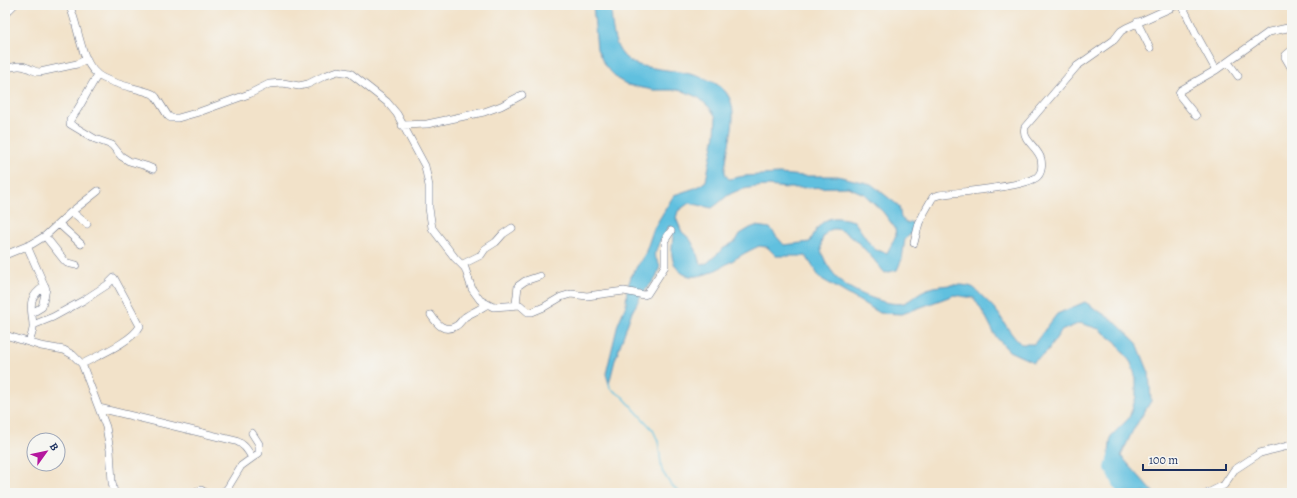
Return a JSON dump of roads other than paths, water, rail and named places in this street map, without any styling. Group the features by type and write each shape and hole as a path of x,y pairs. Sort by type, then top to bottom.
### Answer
{"street":[{"path":"5,14 14,5"},
{"path":"68,5 87,58 98,75 108,80 153,94 171,118 178,118 198,112 249,94 269,84 283,83 299,86 308,84 331,73 344,71 356,77 387,102 397,114 425,166 429,186 429,208 432,228 455,258 463,264 474,293 480,300 493,307 516,304 520,305 528,312 532,312 571,294 587,296 624,290 644,295 649,291 665,266 665,240 671,231"},
{"path":"914,243 919,223 933,197 1032,181 1039,176 1042,168 1039,153 1026,137 1024,132 1025,127 1077,66 1114,40 1121,31 1137,22 1177,5"},
{"path":"1182,5 1216,70"},
{"path":"1288,5 1292,8"},
{"path":"1137,22 1150,48"},
{"path":"1196,116 1179,93 1186,87 1228,62 1270,32 1292,27"},
{"path":"1292,50 1285,57 1292,69"},
{"path":"5,69 19,66 28,68 34,72 40,72 77,64 87,58"},
{"path":"1228,62 1238,76"},
{"path":"98,75 89,88 83,103 70,120 70,124 95,139 112,145 129,161 153,169"},
{"path":"402,125 427,124 484,112 501,106 522,95"},
{"path":"5,255 27,246 45,236 98,191"},
{"path":"72,212 87,224"},
{"path":"59,224 81,244"},
{"path":"463,264 481,256 485,249 496,242 503,234 512,228"},
{"path":"45,236 67,263 76,265"},
{"path":"27,246 46,289 42,307 32,313"},
{"path":"516,304 518,286 540,276"},
{"path":"34,325 53,317 84,300 107,285 114,278 140,326 138,330 126,339 82,364"},
{"path":"29,342 34,325 31,306 32,298 45,286"},
{"path":"431,315 441,327 450,328 456,326 465,317 487,304"},
{"path":"5,336 41,346 64,350 82,364 106,427 114,493"},
{"path":"99,408 154,420 158,423 236,441 246,447 252,458"},
{"path":"221,493 227,488 241,466 257,455 259,448 258,441 252,433"},
{"path":"1208,493 1224,484 1234,470 1260,453 1292,445"},
{"path":"191,493 201,490 206,493"}],"water":[{"path":"593,5 611,5 612,25 616,43 625,57 642,66 687,73 705,78 723,89 729,98 733,118 725,169 725,173 729,179 744,176 779,174 837,176 871,184 899,206 901,218 907,223 910,222 914,224 913,232 905,239 902,259 897,270 885,273 859,243 842,231 835,229 828,231 823,237 821,244 822,255 837,277 852,289 875,299 898,304 907,302 922,291 929,288 955,285 972,287 976,289 994,308 1011,333 1021,344 1034,344 1057,314 1085,302 1114,321 1137,343 1149,373 1151,401 1132,432 1121,456 1154,493 1130,493 1119,484 1108,461 1111,436 1129,418 1136,397 1136,378 1131,363 1116,342 1099,329 1080,323 1061,331 1046,353 1033,362 1009,351 996,337 974,298 954,295 902,314 880,313 820,278 806,256 776,256 767,247 759,246 706,274 687,276 680,271 672,258 673,234 670,225 661,239 654,255 660,266 656,278 642,294 631,314 615,360 609,384 606,374 618,324 626,305 627,289 632,274 645,254 654,228 674,195 698,187 706,181 715,135 716,117 710,108 699,98 686,92 677,90 653,90 628,85 619,80 605,66 597,49","holes":["768,186 787,188 848,187 864,194 883,212 895,228 896,236 887,253 876,250 854,221 832,218 822,223 810,242 784,245 770,228 755,226 740,234 736,241 724,248 707,263 702,264 699,261 696,250 690,239 682,232 676,218 678,211 689,203 712,208 732,193 752,187"]}],"waterway":[{"path":"609,382 610,388 623,397 653,430 658,441 662,471 671,485 681,493"},
{"path":"1114,453 1110,468 1123,493"}]}
